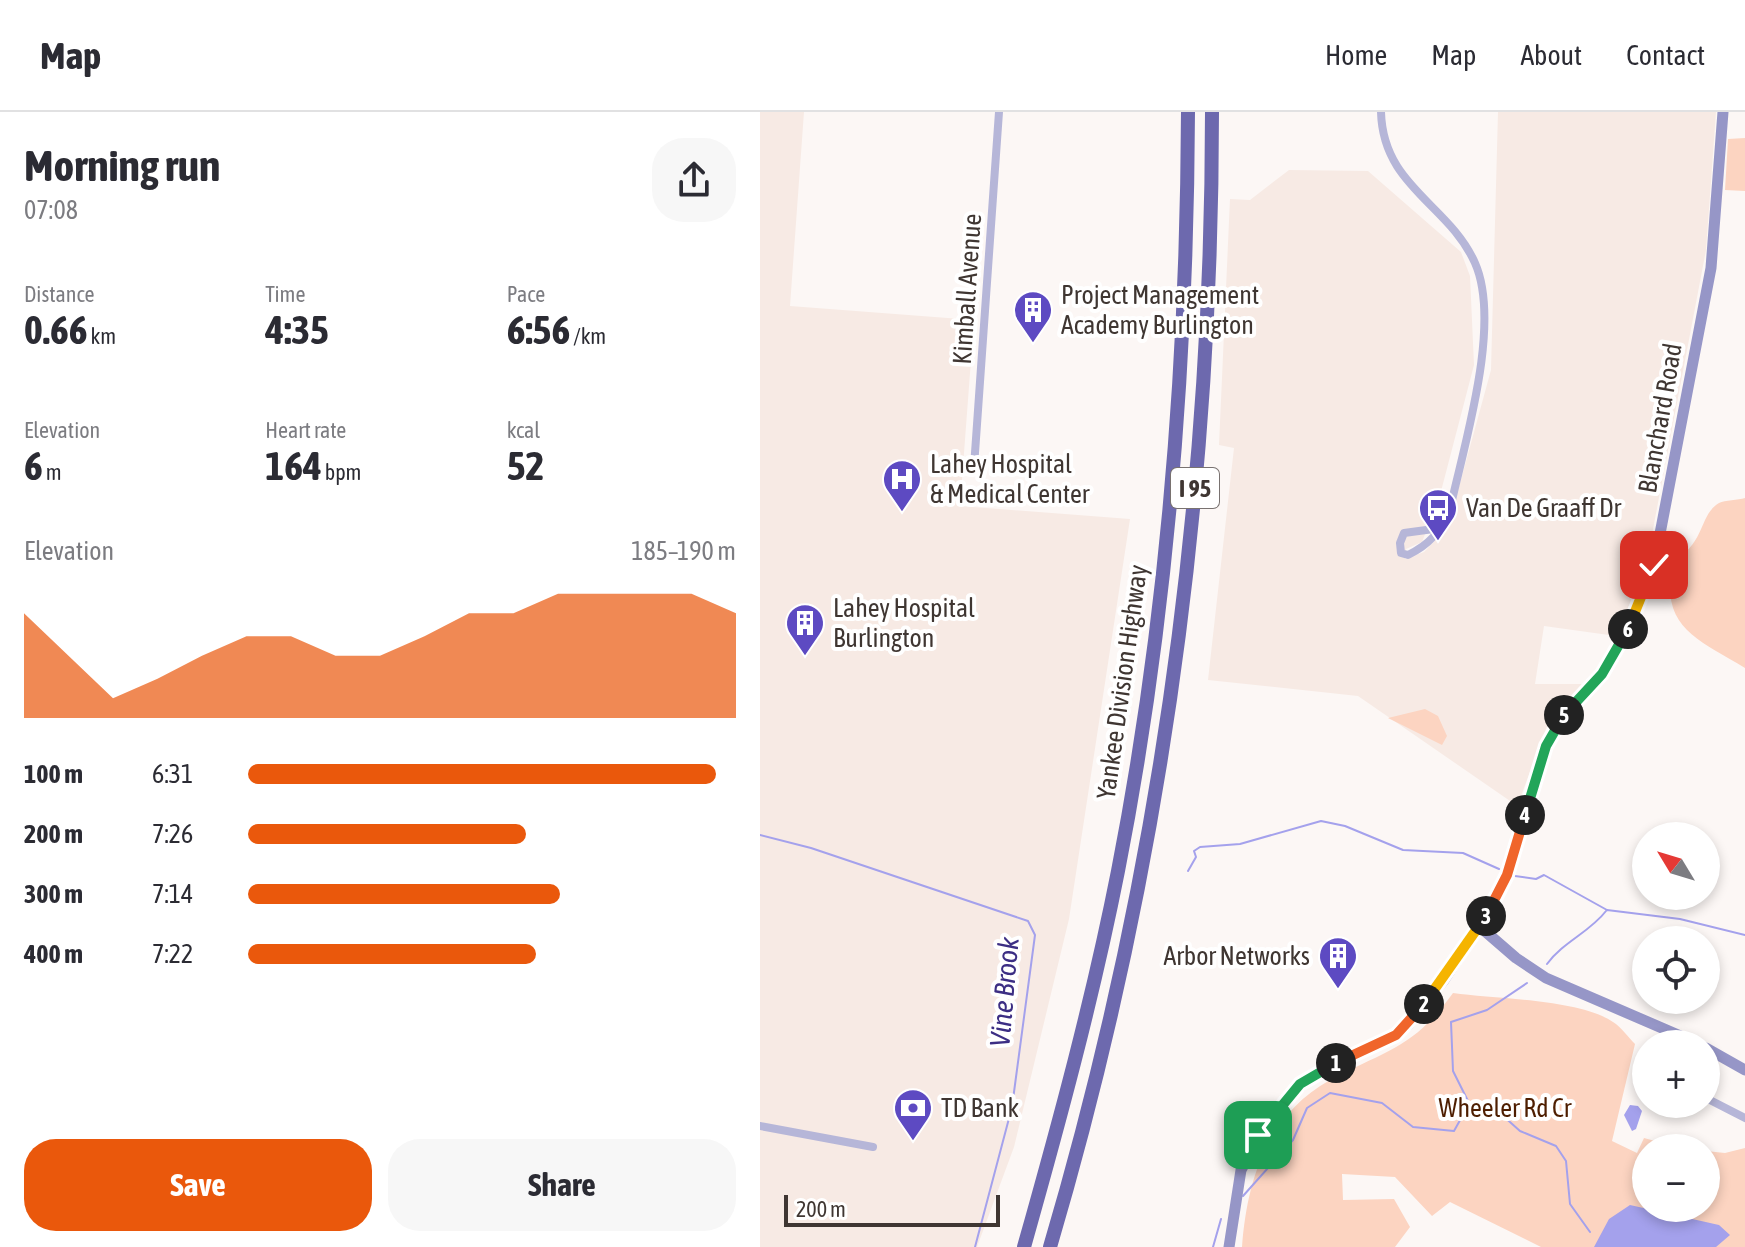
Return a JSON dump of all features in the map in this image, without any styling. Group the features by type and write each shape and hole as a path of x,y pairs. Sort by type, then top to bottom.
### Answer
{"highway":[{"name":"Yankee Division Highway","path":"1024,1247 1063,1106 1105,933 1152,662 1170,500 1183,328 1188,112"},
{"name":"Yankee Division Highway","path":"1050,1247 1122,963 1168,722 1199,447 1210,252 1212,112"}],"main road":[{"name":"Blanchard Road","path":"1229,1247 1241,1170 1270,1117 1313,1074 1384,1042 1408,1025 1479,926 1511,863 1552,732 1614,657 1651,577 1711,268 1723,112"},
{"path":"1479,926 1516,958 1546,978 1657,1030"},
{"path":"1720,1056 1745,1070"}],"street":[{"name":"Kimball Avenue","path":"974,467 999,112"},
{"path":"1381,112 1384,134 1397,170 1464,245 1481,286 1479,378 1450,509 1441,528 1422,548 1408,555 1401,553 1400,543 1404,533 1441,528"},
{"path":"1720,1105 1745,1118"},
{"path":"760,1126 873,1147"}],"shaded area":[{"name":"Lahey Hospital & Medical Center","path":"760,112 804,112 790,306 974,320 960,506 1130,519 1069,919 1014,1147 977,1247 760,1247"},
{"path":"1498,112 1716,112 1706,250 1646,566 1616,636 1544,626 1535,684 1585,684 1549,721 1515,812 1513,803 1358,696 1208,680 1234,448 1219,445 1230,199 1250,200 1289,170 1368,171 1461,252 1470,276 1474,365 1439,499 1422,542 1406,549 1405,559 1424,552 1448,527 1491,370"},
{"path":"1632,1105 1632,1118 1640,1118 1636,1129 1632,1131 1624,1115"},
{"path":"1630,1205 1632,1222 1706,1222 1719,1225 1730,1235 1716,1247 1594,1247 1609,1219"}],"green space":[{"path":"1745,138 1745,191 1725,190 1728,139"},
{"path":"1745,498 1745,668 1686,629 1677,617 1670,585 1672,562 1697,538 1712,508 1722,502"},
{"path":"1425,709 1438,716 1447,736 1442,745 1388,718"},
{"name":"Wheeler Rd Cr","path":"1453,993 1559,1004 1598,1014 1613,1022 1632,1041 1632,1057 1612,1141 1632,1151 1632,1222 1720,1222 1720,1152 1745,1148 1745,1247 1541,1247 1450,1202 1432,1216 1395,1177 1342,1174 1343,1200 1394,1199 1410,1227 1395,1247 1242,1247 1255,1174 1264,1152 1290,1111 1308,1094 1330,1080 1398,1046 1439,1012"}],"waterway":[{"path":"1188,871 1196,857 1194,851 1200,847 1240,844 1321,821 1345,826 1403,850 1463,853 1499,869"},
{"name":"Vine Brook","path":"760,835 811,848 1028,921 1035,935 1012,1107 975,1247"},
{"path":"1515,876 1536,879 1544,875 1607,910 1680,919 1745,935"},
{"path":"1547,964 1606,911"},
{"path":"1469,1103 1453,1071 1451,1022 1487,1010 1527,983"},
{"path":"1243,1196 1293,1140 1307,1108 1330,1093 1382,1103 1413,1127 1454,1131 1469,1104"},
{"path":"1470,1104 1492,1106 1520,1131 1556,1146 1566,1161 1570,1204 1590,1232"},
{"path":"1213,1247 1221,1219"}],"place":[{"name":"Project Management Academy Burlington","path":"1033,344"},
{"name":"Lahey Hospital & Medical Center","path":"902,513"},
{"name":"Van De Graaff Dr","path":"1438,542"},
{"name":"Lahey Hospital Burlington","path":"805,657"},
{"name":"Arbor Networks","path":"1338,990"},
{"name":"TD Bank","path":"913,1142"}],"route":[{"path":"1258,1135 1300,1084 1313,1074 1396,1035 1417,1016 1438,984 1444,980 1487,915 1502,886 1546,746 1556,724 1614,657 1639,606 1654,565"}]}
